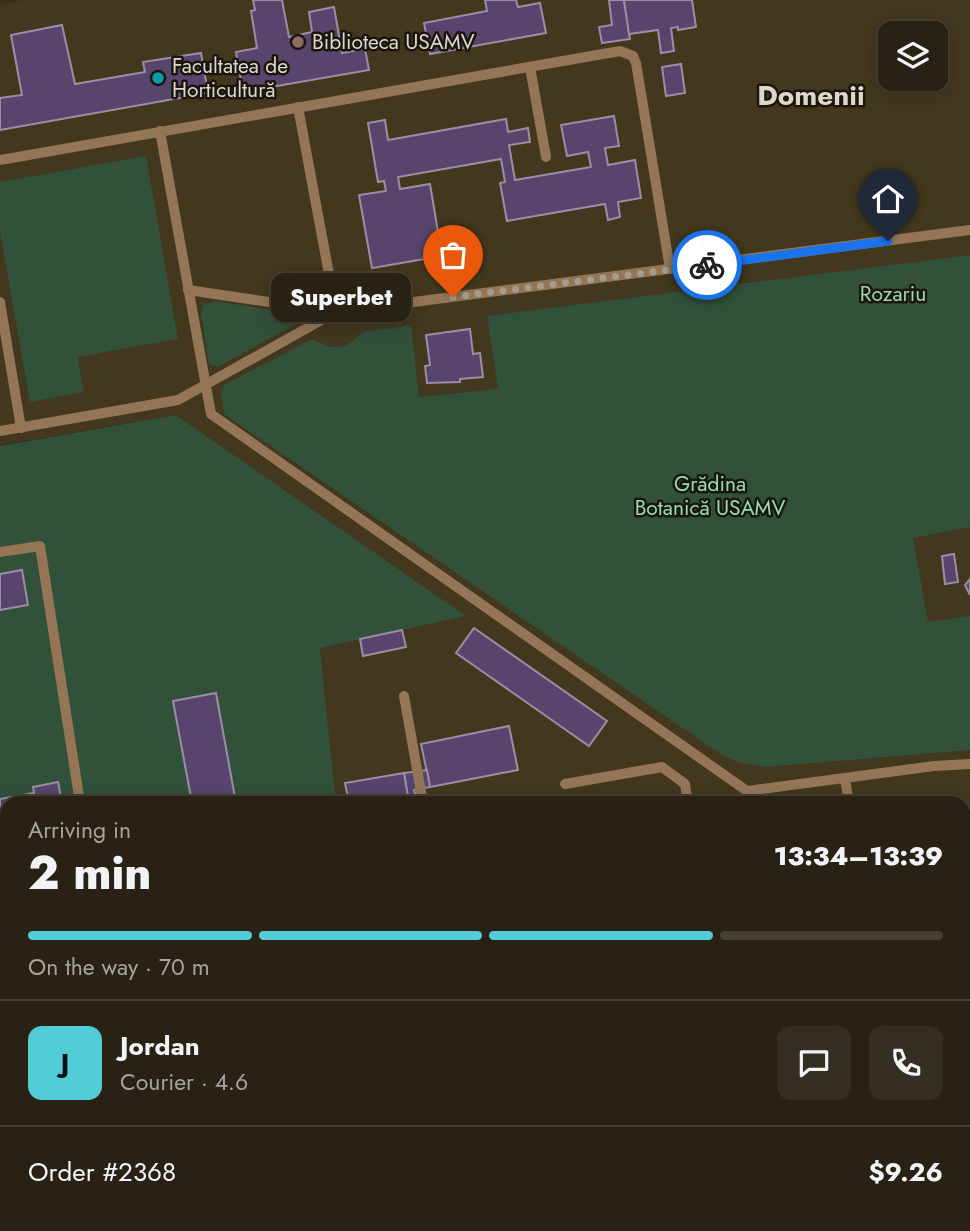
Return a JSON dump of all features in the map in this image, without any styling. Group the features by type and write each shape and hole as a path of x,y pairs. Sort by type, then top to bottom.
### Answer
{"lane":[{"path":"0,160 620,51 633,56 670,269"},
{"path":"530,66 546,158"},
{"path":"298,107 335,312"},
{"path":"160,131 211,414 747,791 933,766 970,764"},
{"path":"188,290 335,312 970,230"},
{"path":"0,302 21,428"},
{"path":"0,431 178,400 335,312"},
{"path":"0,552 40,546 79,796"},
{"path":"404,696 422,796"},
{"path":"565,784 662,767 685,784 687,796"},
{"path":"845,779 848,796"}],"shaded area":[{"path":"23,0 970,0 970,796 335,796 320,648 465,616 176,415 0,445 0,4"}],"green space":[{"path":"146,156 178,339 77,357 84,392 30,402 0,232 0,182"},
{"name":"Grădina Botanică USAMV","path":"970,255 970,527 913,538 928,622 970,616 970,750 766,767 738,762 722,755 224,414 221,393 224,385 312,339 329,347 346,346 364,332 411,325 419,397 498,389 487,316"},
{"path":"215,301 291,313 294,325 218,367 209,364 201,313 203,305"},
{"path":"176,415 466,616 320,648 335,796 0,796 0,446"}],"building":[{"name":"Biblioteca USAMV","path":"253,0 282,0 289,37 312,32 309,12 334,7 342,53 365,49 369,70 243,92 236,52 257,48 251,11 255,10"},
{"path":"485,0 516,0 518,7 540,3 546,33 430,54 424,23 487,11"},
{"path":"609,0 624,0 630,39 602,43 599,27 612,25"},
{"path":"624,0 692,0 696,27 678,30 678,27 671,28 674,51 661,53 658,30 629,34"},
{"name":"Facultatea de Horticultură","path":"62,25 75,84 145,72 143,62 201,53 208,93 0,130 0,98 22,95 11,35"},
{"path":"681,64 685,93 666,96 662,67"},
{"path":"614,116 619,146 605,148 608,165 635,160 641,198 618,202 620,217 608,220 605,204 507,221 500,183 505,182 501,159 398,177 400,189 430,184 442,256 372,268 359,195 386,191 384,181 378,182 368,123 385,120 388,140 506,119 508,132 528,128 530,142 509,145 515,180 591,167 588,152 567,156 561,125"},
{"path":"470,329 473,354 480,353 483,377 460,379 460,382 427,383 425,366 430,365 426,335"},
{"path":"954,554 958,582 945,584 942,556"},
{"path":"22,570 28,605 0,610 0,574"},
{"path":"970,579 970,595 965,585"},
{"path":"474,628 607,721 589,746 456,653"},
{"path":"402,630 406,647 363,656 360,639"},
{"path":"216,693 235,796 191,796 173,701"},
{"path":"509,726 518,770 430,787 421,744"},
{"path":"427,770 430,787 414,790 416,796 408,796 404,773"},
{"path":"404,773 408,796 348,796 345,783"},
{"path":"58,782 61,796 17,796 34,793 33,787"}],"way so far":[{"path":"453,297 707,265"}],"place":[{"name":"Biblioteca USAMV","path":"298,42"},
{"name":"Facultatea de Horticultură","path":"158,78"},
{"name":"Superbet","path":"453,297"}],"district":[{"name":"Domenii","path":"811,95"}],"route":[{"path":"707,265 888,241"}],"park label":[{"name":"Rozariu","path":"893,294"}]}
